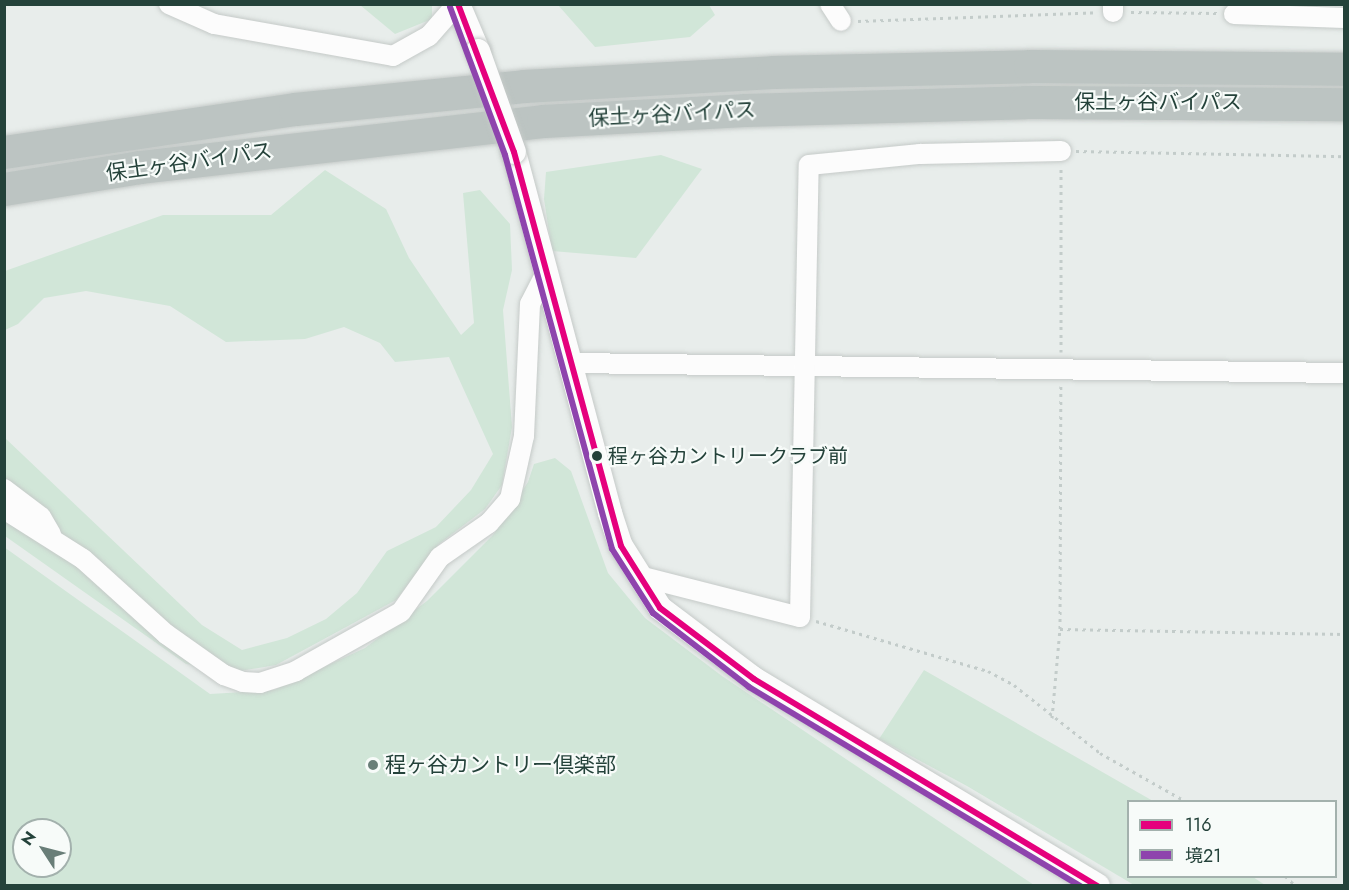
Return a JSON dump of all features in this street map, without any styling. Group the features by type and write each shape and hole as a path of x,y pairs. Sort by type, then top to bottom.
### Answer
{"highway":[{"name":"保土ヶ谷バイパス","path":"4,152 295,109 524,86 773,72 1007,66 1344,69"},
{"name":"保土ヶ谷バイパス","path":"4,189 140,167 543,121 744,110 1025,102 1344,104"}],"street":[{"path":"169,4 214,24 393,56 429,36 458,4 478,51 514,152 610,513 621,546 667,615 754,679 1098,885"},
{"path":"830,4 842,21"},
{"path":"1234,14 1344,18"},
{"path":"639,576 800,617 803,364 809,165 920,154 1061,151"},
{"path":"4,509 54,540 122,590 166,634 224,675 243,682 260,682 306,666 402,612 440,557 489,524 510,499 524,436 530,304 546,272"},
{"path":"570,363 803,364 1344,373"},
{"path":"4,489 41,517 54,540"}],"path":[{"path":"842,21 1113,8 1234,14"},
{"path":"1052,718 1060,629 1061,151 1204,151 1344,156"},
{"path":"800,617 988,672 1014,685 1052,718 1100,753 1186,800"},
{"path":"1060,629 1344,634"}],"green space":[{"path":"360,5 432,5 432,19 395,34"},
{"path":"558,5 709,5 715,15 690,37 595,47"},
{"path":"661,155 702,169 636,258 552,251 544,199 546,172"},
{"path":"325,170 386,209 409,258 461,335 474,323 463,193 480,190 510,224 512,270 503,310 512,427 502,485 485,509 439,544 396,600 276,665 240,671 186,664 5,536 4,437 202,625 242,650 287,638 326,619 357,593 387,551 436,527 471,490 493,454 449,357 395,362 380,343 344,327 305,339 226,342 170,306 86,291 44,298 18,324 5,330 5,271 163,215 271,215"},
{"name":"程ヶ谷カントリー倶楽部","path":"555,458 571,471 608,573 645,618 722,676 1034,885 5,885 4,547 210,694 274,690 365,648 427,601 493,535 528,482 534,464"},
{"path":"924,670 1151,800 1127,800 1127,878 1254,878 1265,885 1134,885 967,786 879,739"}],"transit line":[{"name":"116","path":"458,4 514,152 621,546 660,608 754,679 1097,886"},
{"name":"境21","path":"450,7 505,155 612,549 653,613 749,687 1080,886"}],"place":[{"name":"程ヶ谷カントリークラブ前","path":"597,456"},
{"name":"程ヶ谷カントリー倶楽部","path":"373,765"}]}
